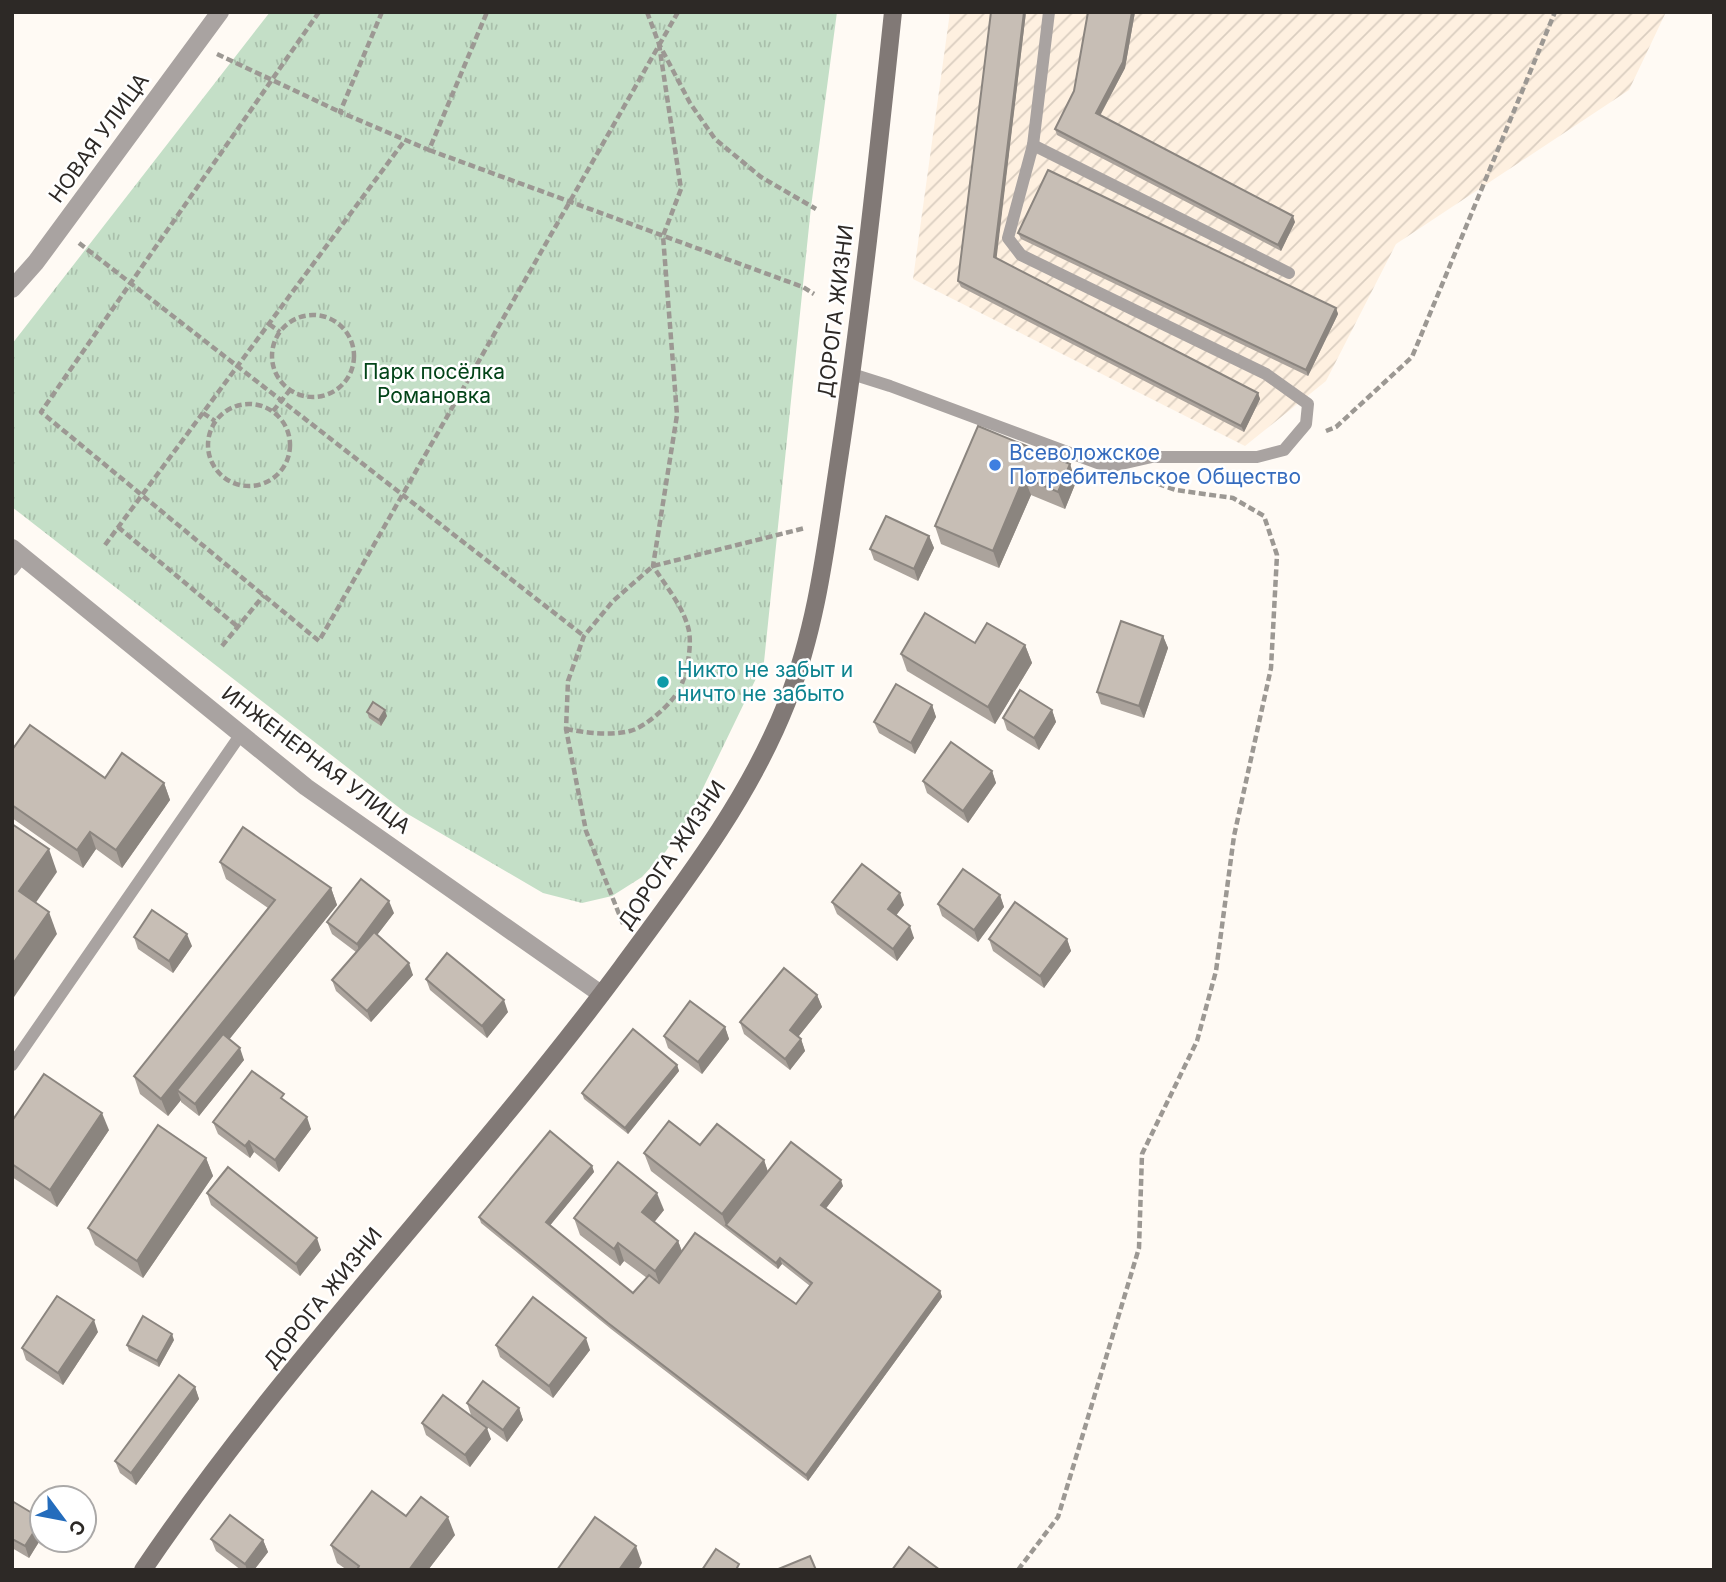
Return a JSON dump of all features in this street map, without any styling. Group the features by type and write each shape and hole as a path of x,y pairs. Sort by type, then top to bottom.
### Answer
{"main road":[{"name":"ДОРОГА ЖИЗНИ","path":"143,1570 176,1521 258,1413 539,1074 601,994 708,847 755,772 788,701 812,624 852,374 893,12"}],"street":[{"name":"НОВАЯ УЛИЦА","path":"12,289 60,229 220,12"},
{"name":"ИНЖЕНЕРНАЯ УЛИЦА","path":"16,558 306,787 601,994"}],"lane":[{"path":"852,374 1108,467 1152,457 1256,457 1284,450 1306,424 1308,404 1266,374 1021,255 1008,238 1033,145 1049,12"},
{"path":"1033,145 1289,273"},
{"path":"12,1065 241,734"}],"path":[{"path":"318,12 41,412 320,640 678,12"},
{"path":"340,112 382,12"},
{"path":"429,150 487,12"},
{"path":"648,12 659,44 690,103 715,139 761,177 816,209"},
{"path":"1284,450 1336,427 1412,357 1555,12"},
{"path":"197,44 271,81 429,150 803,287 814,294"},
{"path":"566,729 598,734 632,731 657,715 679,690 689,660 689,628 653,566 677,415 663,236 681,189 659,44"},
{"path":"104,545 405,140"},
{"path":"60,229 584,636"},
{"path":"317,314 337,322 351,338 355,360 347,380 331,394 309,397 290,390 276,373 272,352 279,332 296,318 317,314"},
{"path":"269,324 279,332"},
{"path":"272,411 290,390"},
{"path":"253,404 272,411 286,428 290,449 282,469 266,483 245,487 225,479 211,463 207,442 215,421 231,407 253,404"},
{"path":"203,413 215,421"},
{"path":"1018,1570 1058,1517 1139,1248 1142,1154 1197,1041 1216,971 1234,836 1271,668 1277,555 1264,516 1233,498 1176,490 1108,467"},
{"path":"118,527 238,627"},
{"path":"624,925 586,831 566,729 568,681 584,636 613,601 653,566 809,527"},
{"path":"222,646 264,595"}],"shaded area":[{"path":"950,12 1666,12 1629,90 1396,244 1326,381 1245,446 913,279"}],"green space":[{"name":"Парк посёлка Романовка","path":"270,12 837,12 811,207 764,662 690,815 666,851 642,877 612,896 582,903 543,893 406,813 12,507 12,344"}],"building":[{"path":"991,12 1024,12 994,257 1258,393 1241,426 958,281"},
{"path":"1088,12 1132,12 1123,62 1096,113 1293,216 1278,245 1055,129 1074,91"},
{"path":"1048,170 1336,308 1306,370 1018,233"},
{"path":"978,426 1070,464 1058,492 1024,477 993,551 935,526"},
{"path":"886,516 929,536 914,569 870,549"},
{"path":"925,613 975,643 987,623 1025,645 988,707 901,654"},
{"path":"1121,621 1163,636 1139,706 1097,692"},
{"path":"896,684 932,705 911,743 874,722"},
{"path":"1020,690 1052,710 1034,738 1003,718"},
{"path":"373,702 385,710 379,720 367,712"},
{"path":"30,725 105,778 122,753 164,783 116,850 90,832 77,850 12,805 12,750"},
{"path":"951,742 992,771 963,811 923,781"},
{"path":"12,824 49,849 19,891 49,912 12,965"},
{"path":"243,827 331,888 161,1099 134,1076 275,900 220,862"},
{"path":"862,864 900,893 888,909 910,926 893,949 832,902"},
{"path":"963,869 1000,895 974,930 938,904"},
{"path":"361,879 389,901 357,944 327,922"},
{"path":"1015,902 1067,939 1040,976 989,939"},
{"path":"152,910 187,934 169,961 134,937"},
{"path":"374,932 409,963 367,1011 332,980"},
{"path":"447,953 504,1000 482,1026 426,979"},
{"path":"784,968 817,995 790,1030 801,1039 785,1059 740,1022"},
{"path":"690,1001 725,1027 698,1062 664,1036"},
{"path":"633,1029 677,1065 625,1128 582,1093"},
{"path":"223,1034 240,1048 195,1104 177,1090"},
{"path":"252,1071 284,1094 281,1098 307,1117 275,1160 249,1141 245,1146 213,1122"},
{"path":"44,1074 102,1113 50,1190 12,1164 12,1121"},
{"path":"669,1121 700,1145 717,1124 764,1160 722,1214 644,1153"},
{"path":"158,1125 206,1158 137,1261 88,1228"},
{"path":"550,1131 592,1166 546,1222 633,1293 649,1275 659,1283 695,1233 796,1304 812,1283 780,1258 776,1263 726,1225 791,1142 841,1180 821,1205 940,1291 806,1475 608,1323 479,1217"},
{"path":"618,1162 657,1193 642,1212 678,1241 655,1271 618,1243 614,1249 574,1218"},
{"path":"228,1167 317,1238 296,1264 207,1193"},
{"path":"57,1296 94,1320 58,1373 22,1348"},
{"path":"533,1297 586,1338 549,1386 496,1345"},
{"path":"143,1316 172,1334 157,1361 127,1345"},
{"path":"179,1375 195,1387 131,1473 115,1461"},
{"path":"483,1381 519,1408 503,1430 467,1403"},
{"path":"443,1395 487,1428 465,1455 422,1423"},
{"path":"372,1491 406,1516 421,1497 448,1517 409,1570 357,1570 359,1566 331,1545"},
{"path":"12,1501 28,1511 28,1541 25,1546 12,1539"},
{"path":"230,1515 263,1540 245,1564 211,1539"},
{"path":"595,1517 636,1546 619,1570 557,1570"},
{"path":"909,1547 940,1570 892,1570"},
{"path":"716,1549 739,1564 736,1570 702,1570"},
{"path":"810,1556 816,1570 776,1570"}],"place":[{"name":"Всеволожское Потребительское Общество","path":"995,465"},
{"name":"Никто не забыт и ничто не забыто","path":"663,682"}]}
